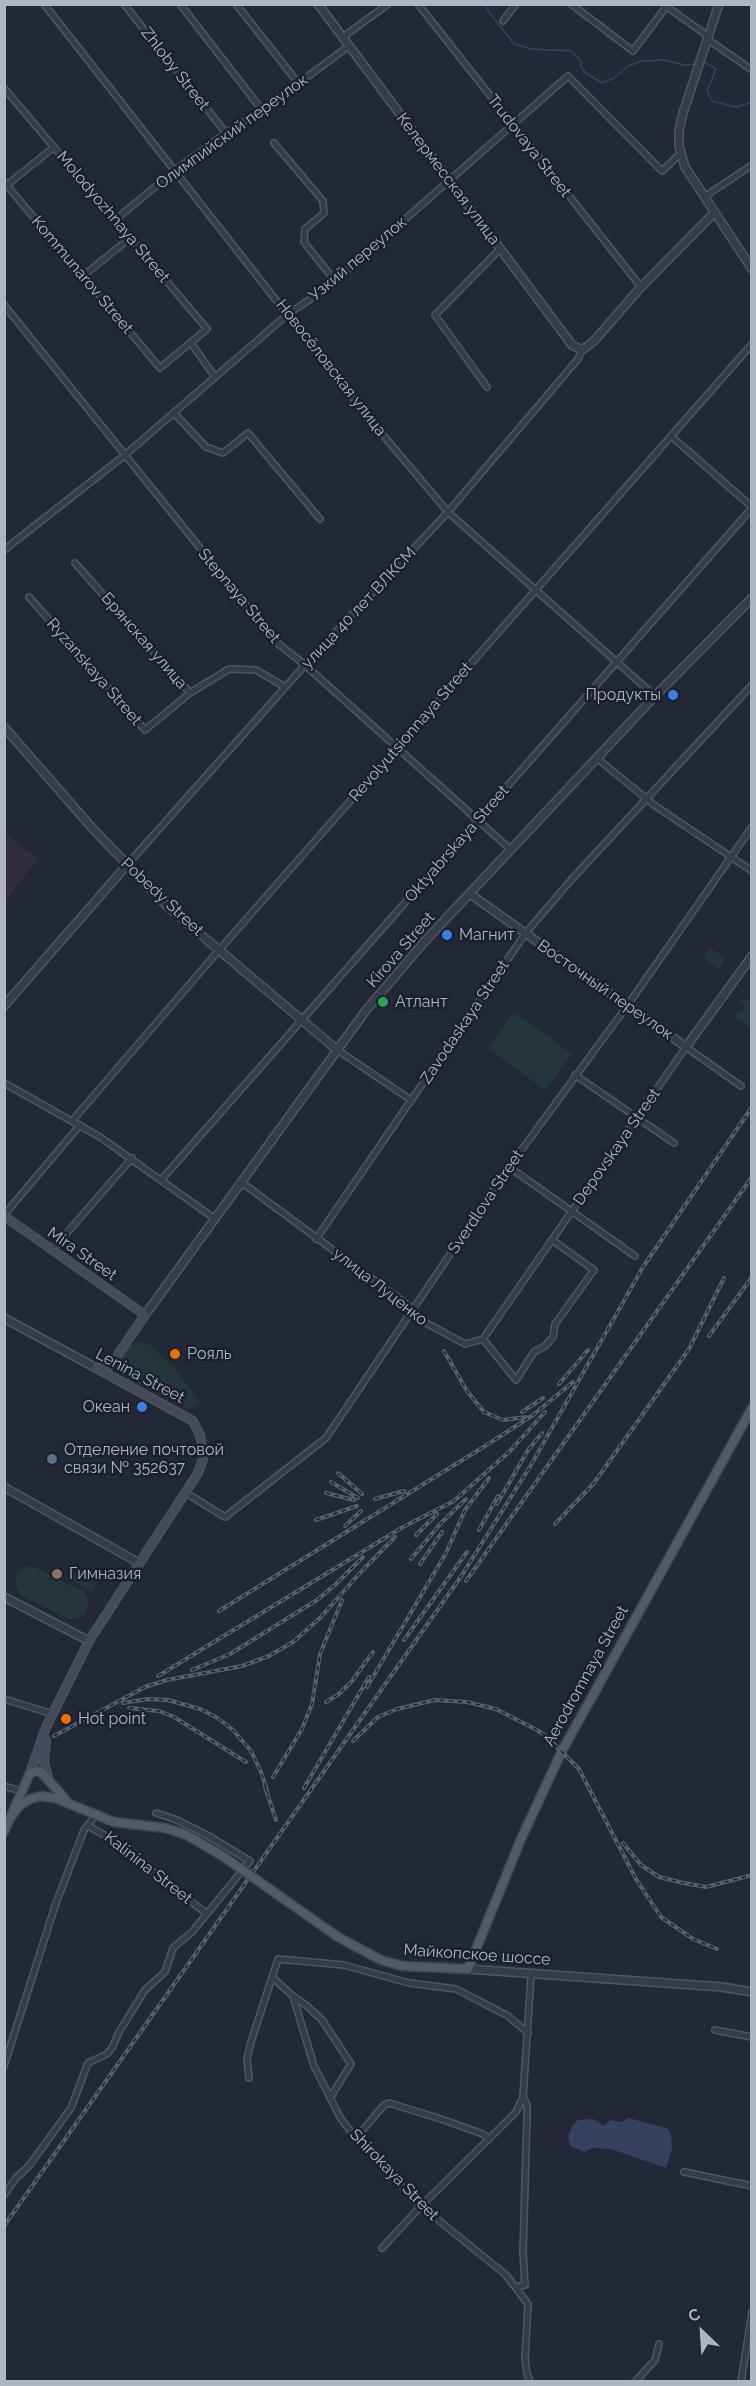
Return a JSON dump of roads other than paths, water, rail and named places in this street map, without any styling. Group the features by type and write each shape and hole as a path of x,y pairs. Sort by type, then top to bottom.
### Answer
{"main road":[{"name":"Mira Street","path":"4,1215 145,1315"},
{"name":"Kirova Street","path":"117,1358 145,1315"},
{"path":"96,1368 111,1365 117,1358"},
{"path":"117,1358 115,1368 124,1383"},
{"name":"Lenina Street","path":"53,1715 89,1641 186,1493 203,1463 204,1450 197,1428 186,1416 96,1368"},
{"name":"Aerodromnaya Street","path":"468,1969 521,1839 562,1751 752,1408"},
{"path":"53,1715 46,1727 26,1787 28,1791 46,1794 71,1804"},
{"path":"51,1785 43,1758 53,1715"},
{"path":"4,1832 29,1775 40,1772 71,1804"},
{"path":"11,1817 26,1801 41,1796 55,1798"},
{"name":"Майкопское шоссе","path":"71,1804 95,1816 114,1822 176,1831 198,1840 338,1937 381,1960 402,1966 468,1969"}],"street":[{"name":"Новосёловская улица","path":"44,4 366,415 448,512 655,696"},
{"name":"Zhloby Street","path":"124,4 226,133"},
{"path":"180,4 262,110"},
{"path":"236,4 299,84"},
{"name":"Келермесская улица","path":"318,4 449,183 573,345 582,350"},
{"path":"343,37 388,4"},
{"name":"Trudovaya Street","path":"418,4 641,287"},
{"path":"503,21 516,4"},
{"path":"571,4 633,51 664,6 752,70"},
{"path":"719,4 679,131 681,154 685,166 704,197 752,269"},
{"name":"Олимпийский переулок","path":"115,220 175,170 299,84 349,46"},
{"name":"Узкий переулок","path":"4,550 125,455 288,314 335,280 449,183 568,76 662,171 681,154"},
{"name":"Molodyozhnaya Street","path":"4,88 207,329 160,368"},
{"path":"274,143 322,201 324,213 305,229 304,242 335,280"},
{"path":"6,184 54,147"},
{"path":"704,197 752,165"},
{"name":"Kommunarov Street","path":"6,184 160,368"},
{"name":"улица 40 лет ВЛКСМ","path":"4,1006 285,687 448,512 578,359 582,350 594,342 641,287 714,213"},
{"path":"83,276 130,238"},
{"path":"487,387 435,315 500,249"},
{"name":"Stepnaya Street","path":"4,305 276,642 305,665 511,850"},
{"path":"191,343 215,377"},
{"name":"Revolyutsionnaya Street","path":"72,1121 220,949 752,344"},
{"path":"174,413 206,447 223,453 248,433 321,519"},
{"path":"671,436 752,508"},
{"name":"Oktyabrskaya Street","path":"162,1179 752,508"},
{"name":"Брянская улица","path":"75,563 190,693 229,669 242,668 256,670 285,687"},
{"name":"Ryzanskaya Street","path":"29,597 145,730 190,693"},
{"name":"Kirova Street","path":"145,1315 336,1050 403,966 655,696 752,598"},
{"name":"Zavodaskaya Street","path":"316,1239 525,934 752,684"},
{"name":"Pobedy Street","path":"4,727 127,865 167,906 336,1050"},
{"path":"598,759 647,798 752,871"},
{"name":"Sverdlova Street","path":"186,1493 225,1517 326,1438 509,1167 627,1006 752,827"},
{"name":"Восточный переулок","path":"470,894 741,1086"},
{"name":"Depovskaya Street","path":"483,1339 752,956"},
{"path":"336,1050 411,1100"},
{"path":"575,1075 674,1143"},
{"path":"4,1083 80,1125 132,1158 214,1218"},
{"path":"4,1215 80,1125"},
{"path":"52,1250 132,1158"},
{"path":"509,1167 635,1256"},
{"name":"улица Луценко","path":"241,1182 412,1310 417,1318 465,1344 483,1339"},
{"path":"483,1339 516,1380 534,1352 545,1346 553,1337 555,1324 594,1270 552,1240"},
{"name":"Lenina Street","path":"4,1318 96,1368"},
{"path":"4,1489 138,1565"},
{"path":"4,1597 89,1641"},
{"path":"4,1699 53,1715"},
{"path":"4,1786 21,1791"},
{"path":"4,2195 16,2178 29,2166 71,2108 88,2063 107,2054 112,2048 119,2031 145,1990 165,1972 173,1948 192,1932 250,1861 197,1830 156,1813"},
{"path":"4,2066 55,1906 84,1830 95,1816"},
{"name":"Kalinina Street","path":"88,1826 108,1837 206,1913"},
{"path":"249,2078 247,2059 249,2045 278,1959 344,1965 409,1983 456,1989 508,2016 528,2033"},
{"path":"377,1973 381,1960"},
{"name":"Майкопское шоссе","path":"468,1969 722,1987 752,1992"},
{"path":"382,2248 516,2112 523,2097 531,1975"},
{"path":"272,1977 322,2020 351,2064 330,2098"},
{"name":"Shirokaya Street","path":"293,1996 314,2066 341,2119 356,2138 421,2206 506,2275 528,2304"},
{"path":"715,2030 752,2037"},
{"path":"523,2097 527,2106 523,2252 528,2304 525,2359 526,2374 530,2382"},
{"path":"356,2138 384,2105 389,2103 483,2134 489,2139"},
{"path":"684,2172 752,2186"},
{"path":"516,2287 525,2285"},
{"path":"741,2382 752,2312"},
{"path":"635,2382 655,2360 659,2344"}],"water":[{"path":"629,2118 668,2129 671,2134 672,2149 666,2168 611,2149 592,2148 585,2152 570,2146 568,2135 578,2120 593,2119 604,2126 610,2120 621,2122"}],"waterway":[{"path":"483,4 514,44 532,49 571,51 581,61 581,67 586,73 602,83 614,78 628,66 642,61 664,60 685,65 696,64"},
{"path":"701,64 706,63 716,69 707,91 712,101 736,107 752,102"}],"railway":[{"path":"4,2226 462,1575 531,1465 643,1267 752,1107"},
{"path":"466,1581 752,1177"},
{"path":"709,1336 752,1277"},
{"path":"555,1524 594,1483 689,1349 724,1278"},
{"path":"559,1384 588,1350"},
{"path":"444,1351 467,1391 484,1412 503,1420 526,1417"},
{"path":"219,1611 493,1441 533,1415 573,1382"},
{"path":"522,1412 543,1398"},
{"path":"158,1676 403,1527 454,1501 510,1451 545,1412"},
{"path":"497,1504 528,1450 542,1433"},
{"path":"338,1473 362,1494"},
{"path":"367,1687 446,1553 465,1510 489,1478"},
{"path":"331,1482 358,1498"},
{"path":"375,1499 404,1491"},
{"path":"326,1493 354,1500"},
{"path":"479,1530 498,1496"},
{"path":"411,1559 441,1523 466,1499"},
{"path":"316,1520 357,1506"},
{"path":"345,1526 361,1511"},
{"path":"416,1535 437,1514"},
{"path":"420,1564 442,1532"},
{"path":"54,1736 145,1687 167,1680 242,1666 269,1656 293,1642 320,1618 395,1537"},
{"path":"404,1640 467,1552"},
{"path":"192,1670 230,1654 317,1600 363,1557"},
{"path":"273,1777 302,1729 312,1704 320,1654 342,1600"},
{"path":"326,1702 339,1694 352,1681 373,1652"},
{"path":"304,1788 369,1677"},
{"path":"123,1703 148,1699 168,1700 200,1709 216,1717 232,1729 251,1751 268,1794"},
{"path":"353,1741 378,1717 397,1709 435,1700 467,1702 496,1709 537,1730 579,1769 636,1879 661,1917 693,1939 717,1949"},
{"path":"129,1708 159,1711 174,1717 246,1762"},
{"path":"265,1787 276,1820"},
{"path":"623,1843 641,1865 659,1877 706,1887 752,1875"}],"place":[{"name":"Продукты","path":"673,695"},
{"name":"Магнит","path":"447,935"},
{"name":"Атлант","path":"383,1002"},
{"name":"Рояль","path":"175,1354"},
{"name":"Океан","path":"142,1407"},
{"name":"Отделение почтовой связи № 352637","path":"52,1459"},
{"name":"Гимназия","path":"57,1574"},
{"name":"Hot point","path":"66,1719"}]}
